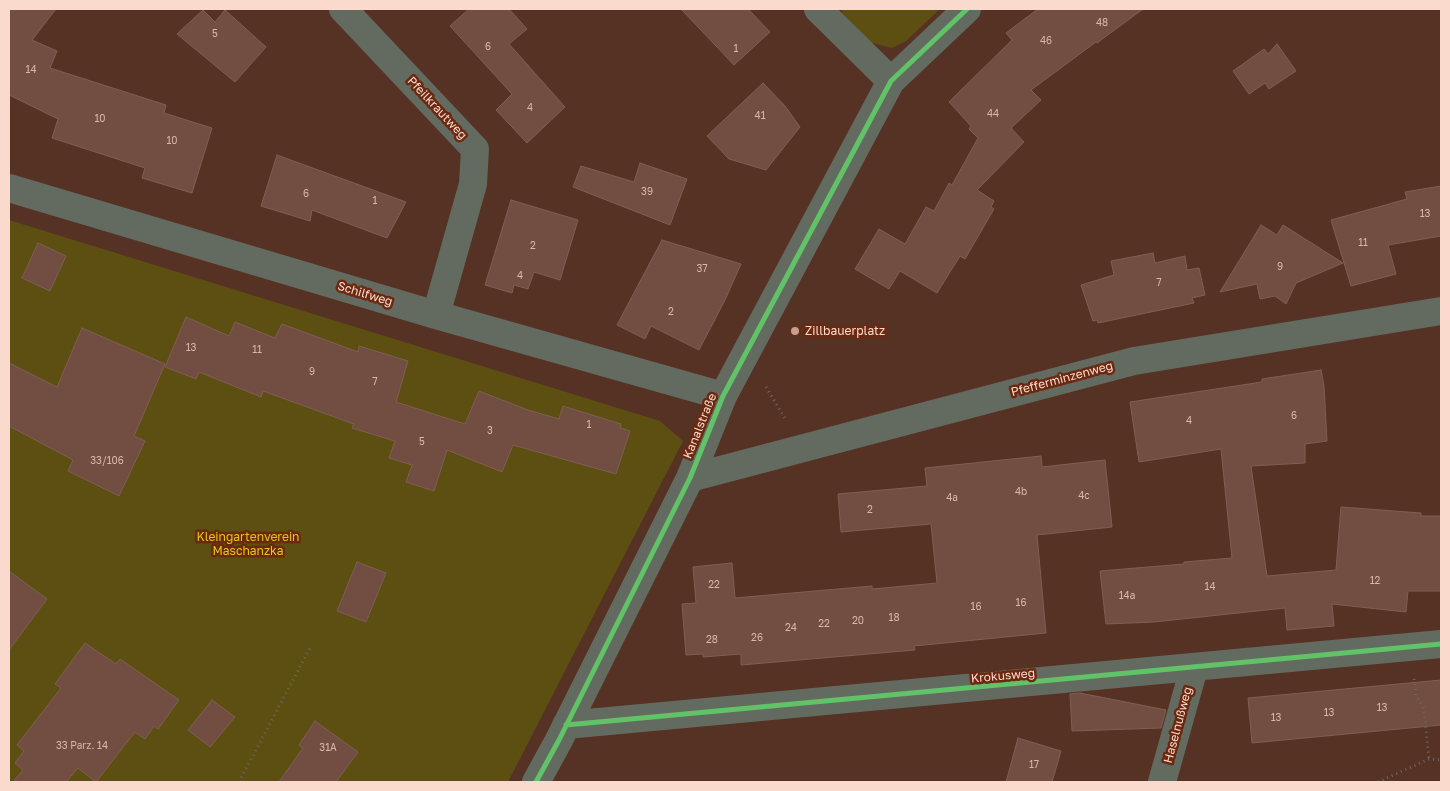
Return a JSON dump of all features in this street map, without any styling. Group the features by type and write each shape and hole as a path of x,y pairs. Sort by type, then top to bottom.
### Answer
{"street":[{"name":"Pfeilkrautweg","path":"343,9 475,149 473,184 436,315"},
{"path":"818,9 891,81 967,9"},
{"name":"Kanalstraße","path":"536,782 690,478 723,396 891,81"},
{"name":"Schilfweg","path":"9,188 436,315 723,396"},
{"name":"Pfefferminzenweg","path":"690,478 1134,360 1441,312"},
{"name":"Krokusweg","path":"566,725 1441,644"},
{"name":"Haselnußweg","path":"1162,782 1194,668"}],"path":[{"path":"745,355 804,448"},
{"path":"239,782 311,646"},
{"path":"1410,647 1416,694 1424,709 1429,759"},
{"path":"1378,782 1429,759 1441,760"}],"green space":[{"path":"841,9 940,9 906,41 892,48 869,42"},
{"name":"Kleingartenverein Maschanzka","path":"9,220 660,421 683,441 508,782 9,782"}],"building":[{"path":"9,9 56,9 32,40 57,51 50,68 166,105 164,113 212,128 192,193 142,178 145,168 52,138 58,119 9,95"},
{"path":"469,9 509,9 527,29 509,44 565,107 527,143 496,110 512,94 450,26"},
{"path":"681,9 748,9 770,32 734,65"},
{"path":"1038,9 1143,9 1031,90 1041,100 1011,128 1024,142 977,190 994,201 991,207 994,209 965,259 960,256 937,293 900,271 889,289 855,269 879,229 905,244 926,207 934,211 949,183 952,185 978,138 969,129 971,126 949,102 1012,40 1006,33"},
{"path":"203,10 215,22 225,10 266,47 235,82 177,34"},
{"path":"1277,44 1296,71 1269,89 1265,83 1249,94 1233,71 1264,49 1268,54"},
{"path":"763,83 785,106 800,127 766,170 729,159 707,136"},
{"path":"277,155 406,202 387,238 312,210 310,221 261,206"},
{"path":"640,163 687,179 670,225 573,187 581,166 634,182"},
{"path":"1441,186 1441,236 1388,245 1396,274 1351,286 1331,220 1407,199 1405,192"},
{"path":"511,200 578,220 560,280 534,272 528,289 514,285 512,293 485,285"},
{"path":"1261,225 1277,235 1283,225 1343,263 1296,283 1286,304 1275,296 1260,299 1257,284 1220,292"},
{"path":"662,240 741,264 699,350 651,326 645,339 617,325"},
{"path":"38,243 66,256 50,291 22,278"},
{"path":"1153,253 1155,263 1185,256 1187,270 1199,268 1205,295 1192,298 1194,303 1098,323 1097,320 1093,321 1081,285 1114,275 1111,261"},
{"path":"186,317 229,336 235,322 275,338 282,324 358,352 359,346 408,361 396,402 465,424 479,391 528,410 559,419 563,406 621,424 620,428 630,431 616,474 513,445 502,472 447,450 434,491 406,482 412,465 389,458 395,441 352,428 354,424 263,391 261,397 199,372 196,379 165,367"},
{"path":"82,328 165,364 134,436 145,441 119,496 68,471 73,460 9,426 9,363 57,387"},
{"path":"1321,370 1324,386 1327,441 1305,444 1305,463 1251,466 1267,576 1336,570 1341,507 1421,513 1421,516 1441,516 1441,591 1408,591 1406,612 1332,604 1334,626 1287,630 1285,608 1154,622 1106,624 1100,571 1232,558 1221,449 1139,462 1130,402 1262,382 1262,379"},
{"path":"1041,456 1042,467 1105,460 1112,527 1037,535 1046,633 914,646 915,650 741,665 741,654 703,657 703,654 686,655 682,604 696,603 693,567 732,563 735,598 872,586 872,589 937,583 931,524 841,532 838,494 927,486 925,468"},
{"path":"357,562 386,573 366,622 337,611"},
{"path":"9,571 47,599 9,650"},
{"path":"85,643 116,664 120,659 179,700 158,729 154,726 145,739 135,732 96,782 78,768 66,782 13,782 23,770 15,763 24,751 17,745 61,688 55,684"},
{"path":"1441,680 1441,725 1252,743 1248,698"},
{"path":"1080,693 1166,710 1161,728 1072,731 1070,694"},
{"path":"212,700 235,717 210,747 188,730"},
{"path":"315,721 358,752 336,782 279,782 303,748 299,745"},
{"path":"1018,738 1061,751 1052,782 1006,782"}],"cycle path":[{"path":"536,782 559,740 690,478 723,396 891,81 967,9"},
{"path":"566,725 1441,644"}],"place":[{"name":"Zillbauerplatz","path":"795,331"}]}
